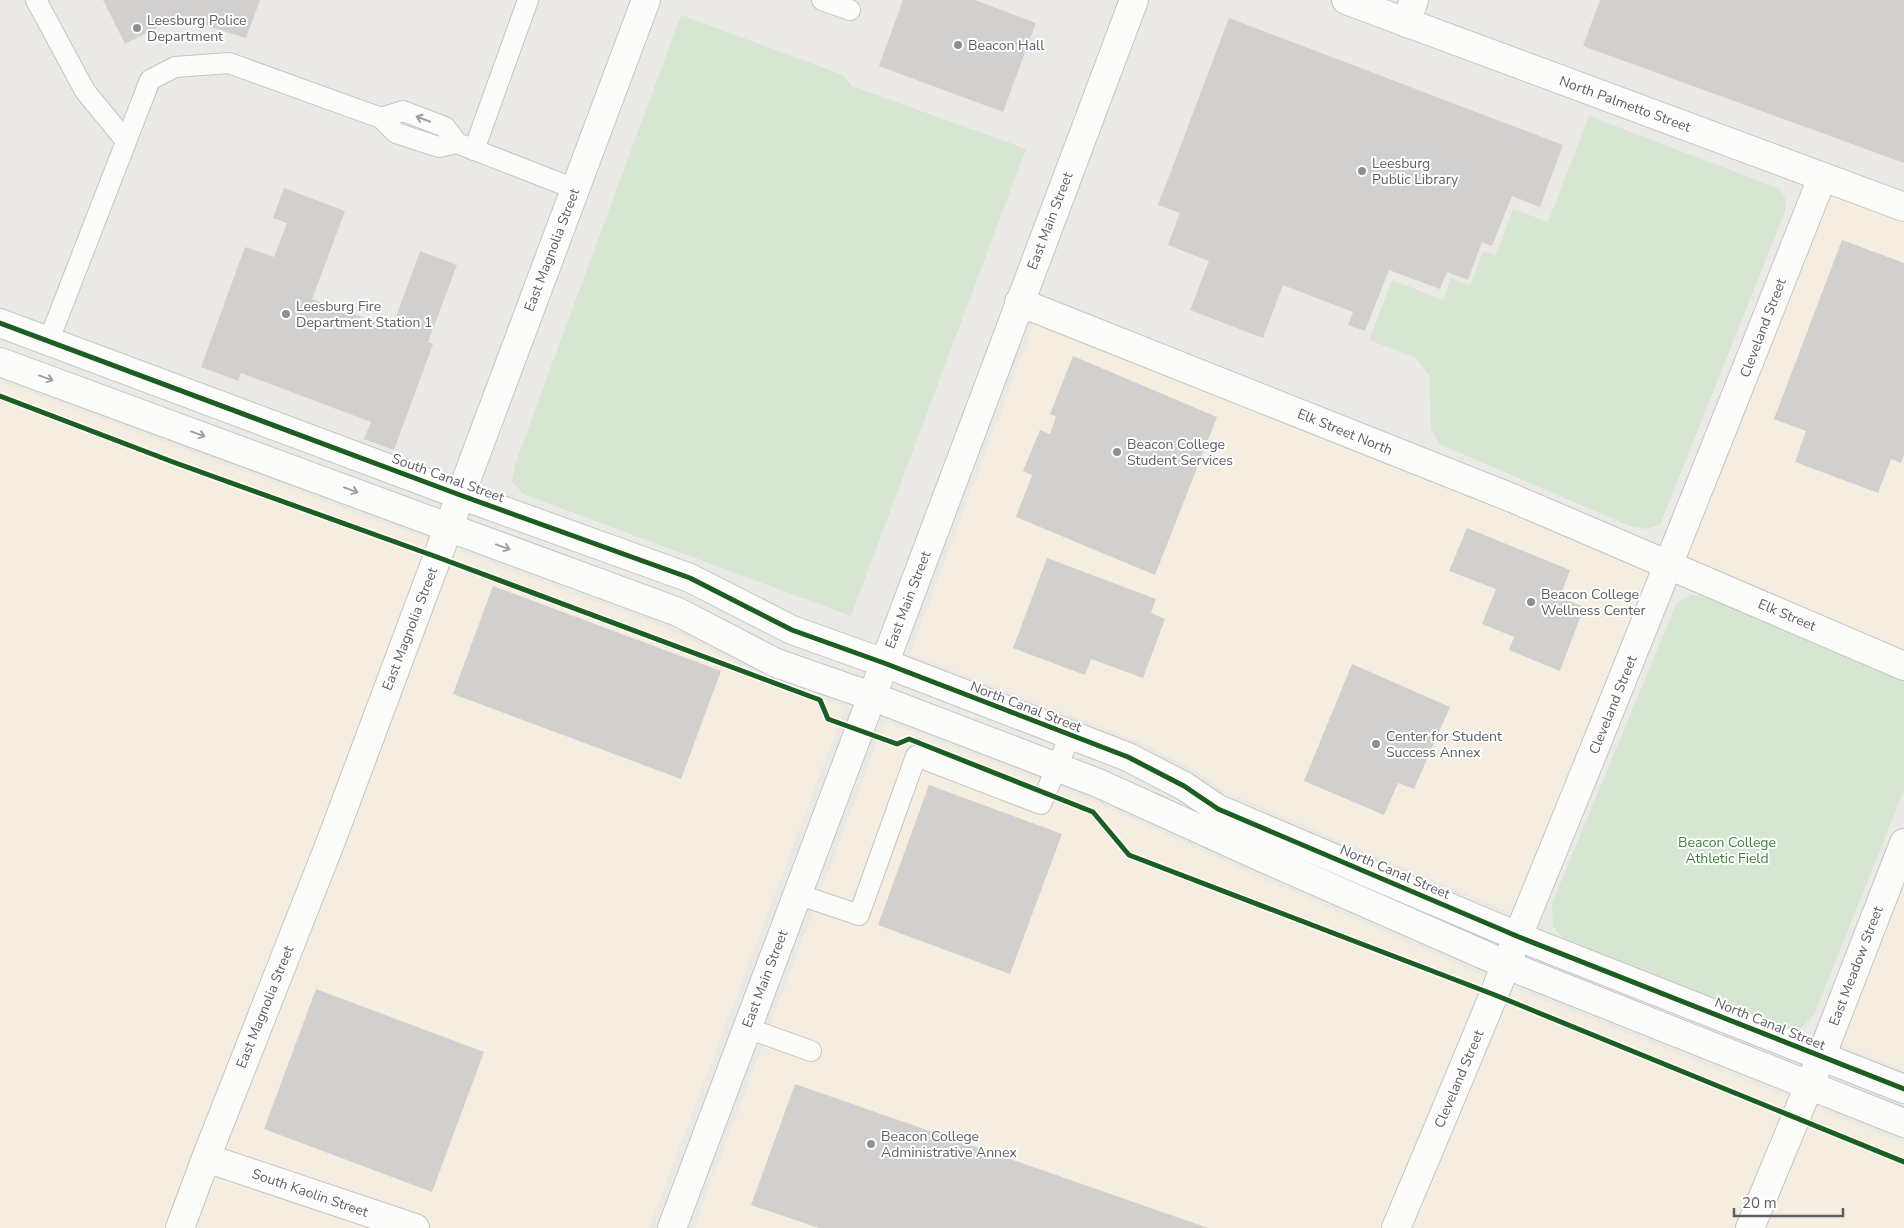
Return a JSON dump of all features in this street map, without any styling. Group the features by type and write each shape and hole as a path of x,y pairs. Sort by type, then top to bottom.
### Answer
{"street":[{"name":"East Magnolia Street","path":"180,1228 331,841 646,0"},
{"name":"East Main Street","path":"672,1228 1134,0"},
{"name":"North Palmetto Street","path":"1346,0 1410,11 1822,178 1904,207"},
{"name":"Cleveland Street","path":"1396,1228 1519,937 1670,564 1822,178"},
{"name":"Elk Street North","path":"1019,302 1512,498 1670,564"},
{"name":"South Canal Street","path":"0,323 460,495 690,578 792,630 884,663"},
{"path":"0,362 678,612 776,663 871,696 1057,766 1149,805 1261,857 1507,965 1904,1122"},
{"name":"Elk Street","path":"1670,564 1904,666"},
{"name":"North Canal Street","path":"884,663 1128,757 1184,786 1218,809 1519,937 1904,1089"},
{"name":"East Meadow Street","path":"1750,1228 1821,1057 1904,843"},
{"name":"South Kaolin Street","path":"206,1158 415,1228"}],"lane":[{"path":"36,0 85,91 126,141"},
{"path":"466,146 528,0"},
{"path":"822,0 850,10"},
{"path":"49,340 150,80 175,67 228,63 381,118 396,133 439,148 466,146 575,189"},
{"path":"797,894 860,915 916,756 1041,804 1070,736"},
{"path":"747,1028 811,1051"}],"shaded area":[{"path":"1820,189 1904,220 1904,662 1687,579 1667,587 1535,923 1228,793 1193,769 1137,741 910,654 1037,315 1665,569"},
{"path":"0,381 669,629 766,679 845,707 649,1228 0,1228"},
{"path":"885,721 1091,800 1500,983 1904,1143 1904,1228 694,1228"},
{"path":"1904,839 1904,1070 1818,1036"}],"green space":[{"path":"681,15 843,75 852,86 1026,149 851,616 523,494 512,481 515,464"},
{"path":"1589,116 1780,189 1785,197 1786,209 1660,525 1646,529 1630,526 1439,444 1431,429 1429,375 1416,358 1369,340 1392,280 1443,300 1451,278 1470,285 1483,251 1496,255 1513,209 1548,222"},
{"name":"Beacon College Athletic Field","path":"1692,595 1707,596 1904,679 1904,790 1814,1015 1800,1029 1782,1029 1564,940 1553,926 1552,903 1677,602"}],"building":[{"name":"Leesburg Police Department","path":"103,0 260,0 246,38 178,17 125,44"},
{"name":"Beacon Hall","path":"903,0 975,0 1036,23 1003,112 879,66"},
{"path":"1600,0 1904,0 1904,163 1583,46"},
{"name":"Leesburg Public Library","path":"1229,18 1563,145 1540,207 1512,196 1492,246 1482,242 1468,280 1447,272 1440,289 1389,270 1365,331 1348,325 1353,312 1283,285 1263,338 1190,310 1209,261 1168,245 1180,213 1158,205"},
{"name":"Leesburg Fire Department Station 1","path":"284,188 345,211 312,299 392,328 420,251 457,265 428,342 433,344 394,450 364,439 371,422 241,373 238,381 201,367 245,247 274,257 287,223 273,218"},
{"path":"1842,240 1904,263 1904,455 1901,463 1891,459 1878,493 1795,462 1806,431 1774,419"},
{"name":"Beacon College Student Services","path":"1073,356 1217,417 1155,575 1016,517 1032,475 1023,471 1040,430 1050,434 1056,417 1050,414"},
{"name":"Beacon College Wellness Center","path":"1467,528 1570,570 1560,597 1584,607 1560,671 1509,650 1514,637 1482,624 1496,589 1449,571"},
{"path":"1047,558 1156,599 1151,613 1165,619 1143,678 1091,659 1085,675 1013,648"},
{"path":"493,586 721,671 681,779 453,694"},
{"name":"Center for Student Success Annex","path":"1352,664 1450,707 1414,789 1398,783 1384,815 1304,781"},
{"path":"929,785 1062,834 1010,974 878,925"},
{"path":"316,989 484,1052 432,1192 264,1129"},
{"name":"Beacon College Administrative Annex","path":"795,1084 1208,1228 819,1228 751,1205"}],"cycle path":[{"path":"0,323 460,495 690,578 792,630 884,663 1128,757 1184,786 1218,809 1519,937 1904,1089"},
{"path":"0,396 173,462 437,557 820,700 828,719 897,744 909,739 1093,812 1129,855 1495,995 1904,1162"}],"place":[{"name":"Leesburg Police Department","path":"137,28"},
{"name":"Beacon Hall","path":"958,45"},
{"name":"Leesburg Public Library","path":"1362,171"},
{"name":"Leesburg Fire Department Station 1","path":"286,314"},
{"name":"Beacon College Student Services","path":"1117,452"},
{"name":"Beacon College Wellness Center","path":"1531,602"},
{"name":"Center for Student Success Annex","path":"1376,744"},
{"name":"Beacon College Administrative Annex","path":"871,1144"}]}
